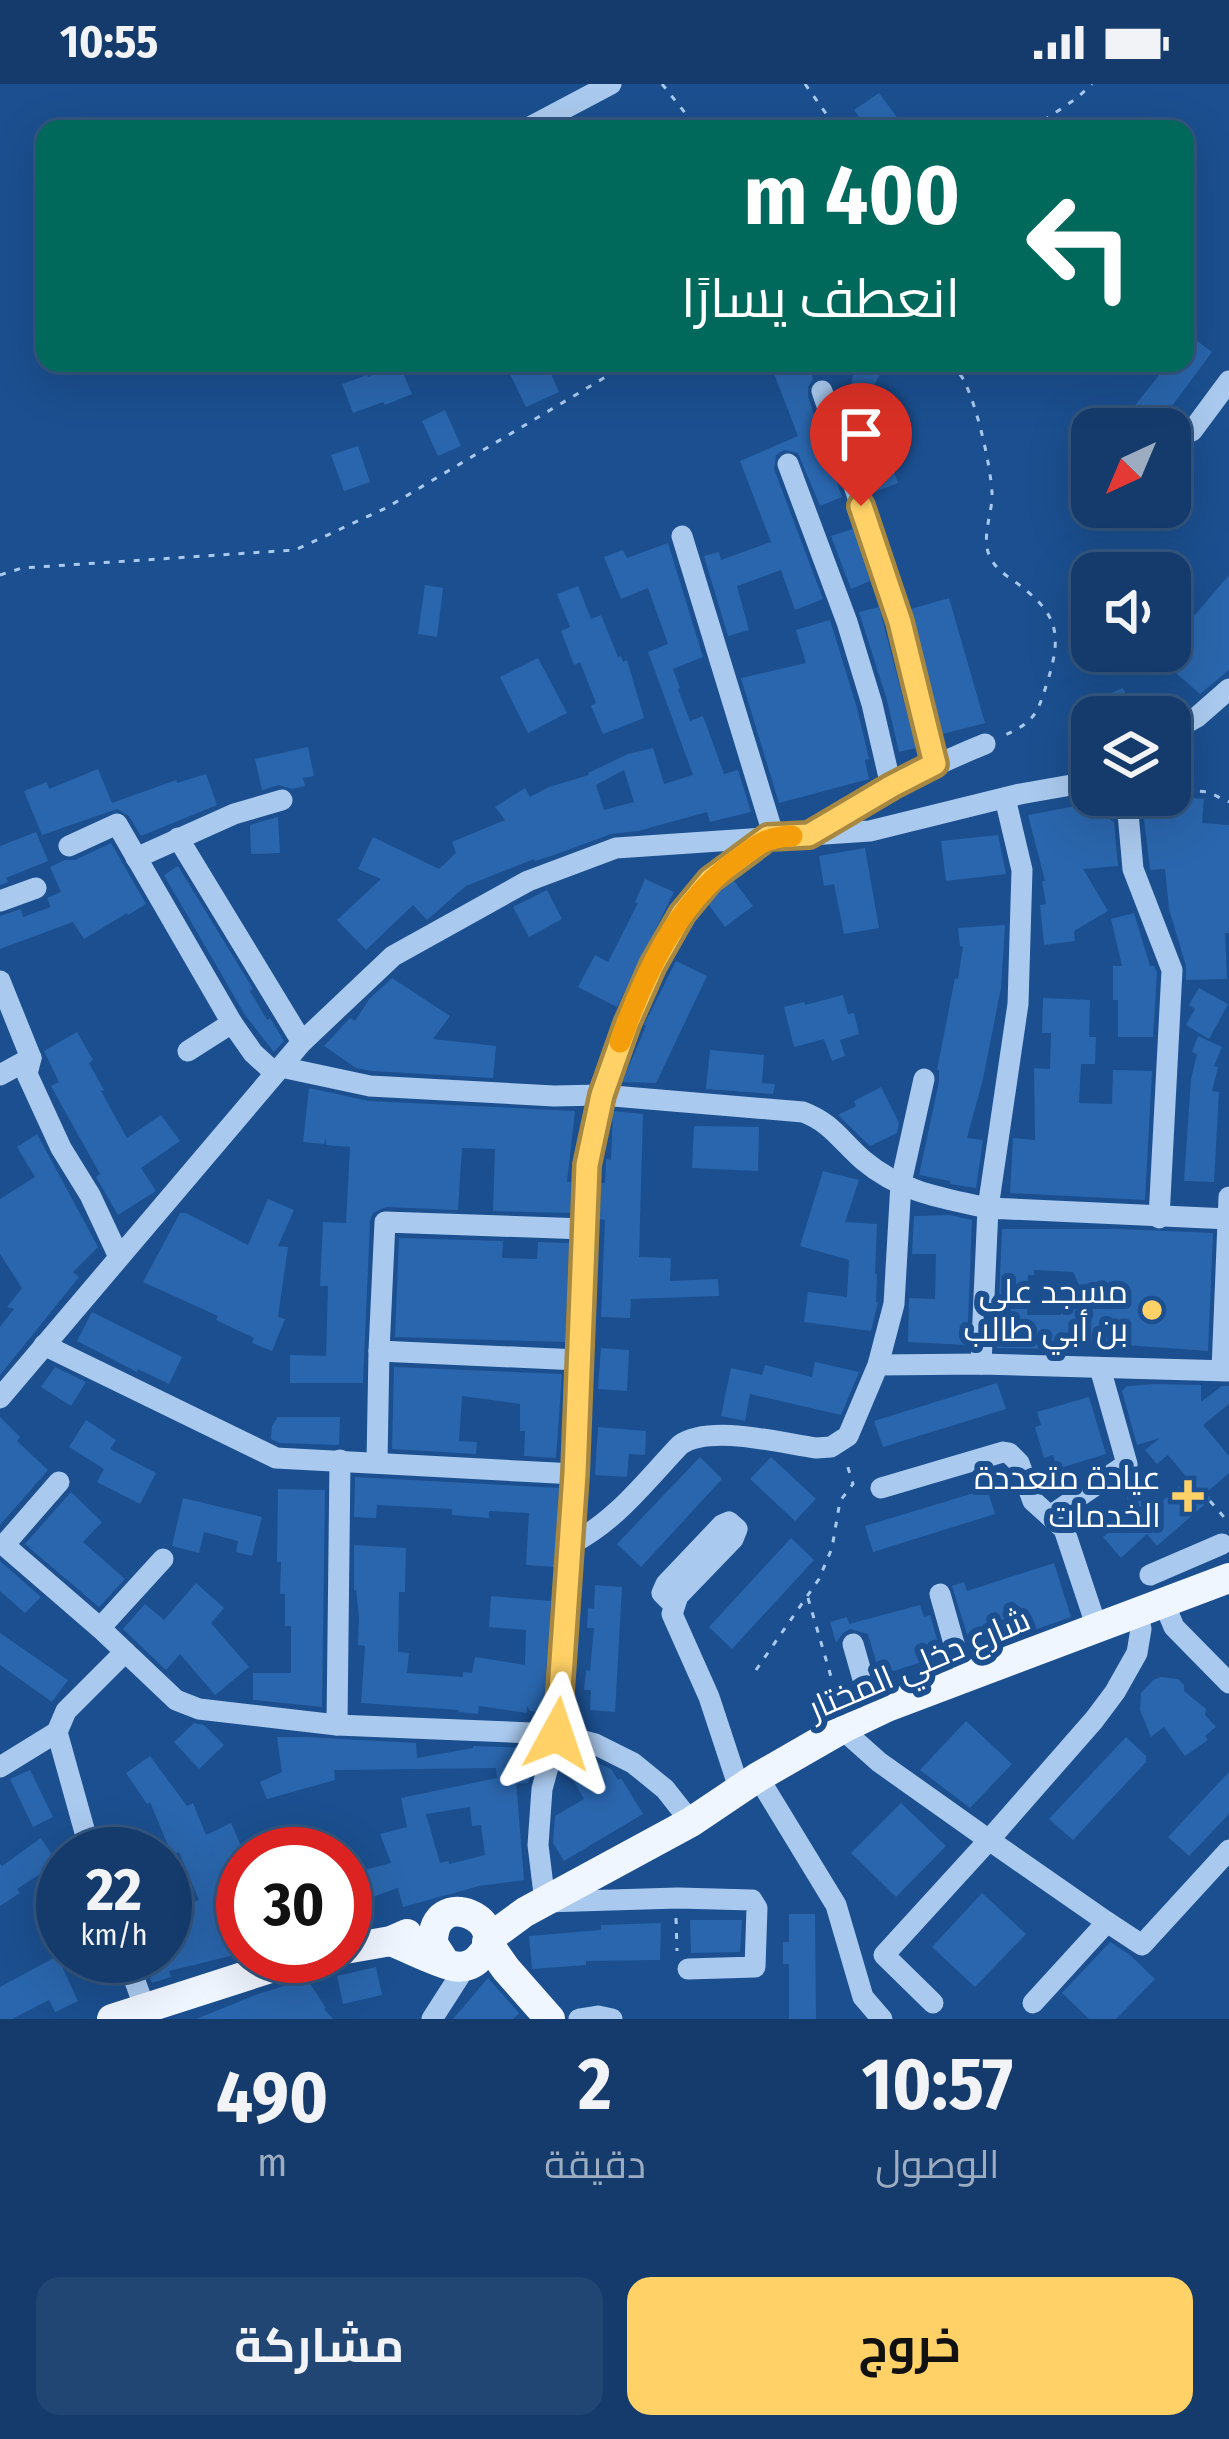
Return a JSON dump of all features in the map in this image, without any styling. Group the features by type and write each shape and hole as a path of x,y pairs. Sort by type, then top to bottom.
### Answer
{"main road":[{"name":"شارع دخلي المختار","path":"488,1940 535,1907 692,1822 854,1723 1097,1628 1159,1615 1224,1580"},
{"path":"372,1944 392,1941 451,1915 535,1907"},
{"path":"451,1915 480,1920 506,1969 550,2019"},
{"path":"451,1915 432,1938 435,1951 455,1972"},
{"path":"455,1972 482,1956 488,1940"},
{"path":"392,1941 455,1972 506,1969"},
{"path":"112,2019 225,1983"}],"street":[{"path":"543,120 611,84"},
{"path":"1192,431 1229,381"},
{"path":"822,391 900,622 935,764"},
{"path":"788,464 847,622 892,786"},
{"path":"682,536 771,837"},
{"path":"1191,720 1229,689"},
{"path":"809,835 892,786 985,744"},
{"path":"0,1397 302,1042 393,956 528,880 616,848 870,831 1005,798 1071,789"},
{"path":"981,1364 988,1208 1018,1004 1022,870 1005,798"},
{"path":"136,858 234,814 282,800"},
{"path":"1128,816 1132,869 1172,970 1159,1218"},
{"path":"69,846 117,824 232,1023 254,1053 278,1070 370,1086 602,1095 803,1112 824,1120 865,1162 917,1193 988,1208 1228,1220"},
{"path":"682,1965 755,1967 757,1908 748,1898 535,1907 542,1789 557,1734 571,1544 587,1165 602,1095 653,965 682,914 710,880 771,837"},
{"path":"178,838 302,1042"},
{"path":"0,902 36,888"},
{"path":"0,980 31,1058 27,1074 119,1257"},
{"path":"188,1051 232,1023"},
{"path":"0,1075 31,1058"},
{"path":"571,1544 596,1532 619,1512 691,1438 723,1435 816,1448 841,1443 848,1436 878,1366 894,1304 901,1184 924,1079"},
{"path":"878,1366 1225,1370 1229,1197"},
{"path":"377,1462 385,1222 585,1229"},
{"path":"44,1345 276,1458 575,1474"},
{"path":"379,1351 580,1360"},
{"path":"1050,1516 1126,1464 1100,1368"},
{"path":"881,1488 1009,1453 1019,1463 1033,1501 1064,1529 1097,1628"},
{"path":"337,1725 340,1460"},
{"path":"59,1482 4,1545 176,1700 199,1709 337,1725 557,1734 595,1744 633,1762 665,1789 692,1822"},
{"path":"1150,1575 1219,1539 1224,1580"},
{"path":"100,1628 163,1559"},
{"path":"940,1594 964,1679"},
{"path":"673,1604 672,1614 749,1784 836,1905 863,1996 881,2019"},
{"path":"1138,1648 1141,1629 1159,1615"},
{"path":"933,2002 884,1955 989,1840 1087,1714 1115,1692 1138,1648 1158,1630 1159,1615"},
{"path":"1159,1615 1229,1683"},
{"path":"853,1644 854,1723 890,1770 1142,1945 1229,1850"},
{"path":"0,1767 57,1732 66,1711 125,1652"},
{"path":"57,1732 83,1827"},
{"path":"1033,2003 1107,1922"},
{"path":"432,2019 455,1972"},
{"path":"136,1983 145,2009"},
{"path":"579,2019 612,2019"}],"path":[{"path":"662,84 691,120"},
{"path":"805,84 831,120"},
{"path":"1044,120 1092,84"},
{"path":"0,574 22,568 295,550 386,508 614,372"},
{"path":"957,372 981,438 992,492 987,550 1000,572 1048,612 1056,628 1054,663 1038,712 1027,725 985,744"},
{"path":"1191,791 1229,802"},
{"path":"756,1670 819,1580 832,1548 840,1501 853,1484 841,1443"},
{"path":"1210,1501 1219,1539"},
{"path":"807,1597 854,1723"},
{"path":"670,1899 682,1965"}],"building":[{"path":"879,93 899,120 861,120 854,110"},
{"path":"1194,339 1212,352 1171,408 1133,408 1162,372 1194,372"},
{"path":"402,372 412,394 353,413 342,384"},
{"path":"550,372 559,392 526,407 510,374"},
{"path":"773,372 811,372 808,396 842,497 820,506 798,453 784,450 776,455 774,469 823,599 795,610 781,570 737,586 749,630 728,636 704,556 719,552 721,560 771,542 740,461 798,436"},
{"path":"853,372 881,372 869,395 850,392"},
{"path":"445,410 461,446 438,456 422,421"},
{"path":"873,415 898,483 872,493 849,424"},
{"path":"358,446 370,482 344,491 331,455"},
{"path":"853,529 870,581 851,589 831,536"},
{"path":"668,543 703,657 673,669 678,689 690,721 703,716 724,774 738,770 751,812 710,822 707,812 611,834 534,859 466,886 427,920 413,905 366,950 337,920 381,879 358,869 373,837 439,869 456,853 452,842 505,820 495,807 525,788 530,797 628,754 653,748 664,784 693,775 648,652 668,644 648,588 621,599 604,557 623,550 627,558","holes":["624,770 634,802 604,810 596,785"]},
{"path":"1229,575 1229,670 1200,694 1175,672 1191,672 1191,620"},
{"path":"425,585 443,588 437,637 418,634"},
{"path":"578,586 591,619 601,615 618,657 627,660 644,718 603,734 580,662 574,665 561,631 570,627 557,594"},
{"path":"949,598 985,723 943,734 911,609"},
{"path":"879,607 916,748 899,752 859,612"},
{"path":"830,620 857,708 869,779 779,803 741,678 806,663 796,630"},
{"path":"538,658 567,713 528,733 500,677"},
{"path":"308,747 314,776 303,778 305,786 262,790 255,759"},
{"path":"98,769 112,803 206,774 217,805 141,836 129,816 117,809 42,835 24,791 47,782 49,789"},
{"path":"1191,798 1204,799 1202,823 1229,825 1227,979 1186,980 1165,869 1150,870 1144,816 1191,816"},
{"path":"1071,807 1071,816 1106,817 1114,822 1118,866 1083,869 1108,911 1074,931 1075,941 1044,945 1040,905 1046,904 1045,881 1028,815"},
{"path":"278,817 280,853 251,854 250,825"},
{"path":"36,832 48,861 0,885 0,846"},
{"path":"998,835 1006,874 946,881 941,841"},
{"path":"111,843 146,904 84,939 73,922 0,949 0,916 21,909 23,917 51,907 47,898 61,892 50,867"},
{"path":"865,848 879,928 844,934 834,884 824,886 819,856"},
{"path":"178,866 267,1020 284,1041 274,1052 245,1015 164,875"},
{"path":"645,879 674,892 617,1007 578,987 595,955 608,962"},
{"path":"734,881 753,906 725,927 709,905"},
{"path":"547,890 562,919 529,937 513,907"},
{"path":"1134,913 1150,966 1157,972 1153,1037 1118,1037 1113,966 1122,966 1111,919"},
{"path":"1005,925 1001,988 967,1138 983,1140 976,1188 950,1184 919,1175 958,979 963,947 958,928"},
{"path":"676,961 707,976 656,1083 622,1082 644,1025"},
{"path":"392,978 450,1016 433,1039 496,1046 493,1078 356,1068 324,1046 350,1018 355,1021 370,998"},
{"path":"1199,988 1228,1004 1209,1039 1186,1025 1195,1009 1189,1005"},
{"path":"843,995 859,1034 840,1040 845,1056 832,1061 824,1039 794,1047 784,1007"},
{"path":"1043,998 1090,1000 1089,1037 1096,1037 1095,1064 1081,1064 1079,1103 1112,1104 1113,1070 1152,1071 1145,1200 1010,1193 1013,1138 1035,1140 1034,1068 1050,1069 1051,1033 1042,1033"},
{"path":"77,1032 127,1138 161,1115 180,1141 141,1168 156,1191 118,1215 51,1086 59,1082 44,1051"},
{"path":"1198,1036 1222,1047 1212,1091 1219,1092 1214,1182 1184,1181 1197,1054 1192,1052"},
{"path":"710,1050 764,1055 762,1083 775,1084 773,1094 706,1089"},
{"path":"881,1087 899,1123 897,1133 870,1146 838,1115"},
{"path":"309,1088 369,1101 575,1111 567,1182 571,1182 570,1213 493,1211 495,1149 462,1148 458,1210 386,1207 373,1213 363,1383 290,1383 290,1355 326,1356 328,1286 320,1286 323,1222 346,1223 350,1147 326,1145 326,1138 324,1144 303,1142"},
{"path":"613,1111 643,1114 639,1257 671,1258 670,1281 718,1279 719,1296 631,1299 630,1318 601,1317 605,1220 600,1219 601,1183 605,1183 606,1159 611,1160"},
{"path":"694,1126 759,1127 758,1171 692,1168"},
{"path":"37,1134 98,1247 73,1272 79,1277 0,1375 0,1327 14,1309 7,1307 22,1288 0,1254 0,1199 35,1177 17,1147"},
{"path":"823,1171 859,1180 845,1222 877,1224 878,1302 871,1331 804,1322 808,1292 847,1297 849,1260 800,1246"},
{"path":"268,1199 294,1210 278,1246 288,1247 278,1317 285,1319 272,1351 216,1320 218,1316 143,1282 180,1213 248,1245"},
{"path":"914,1216 972,1220 967,1345 908,1342 909,1298 935,1299 936,1254 912,1254"},
{"name":"مسجد علي بن أبي طالب","path":"1002,1229 1213,1233 1208,1351 1083,1342 1083,1349 997,1348","holes":["1034,1270 1073,1272 1087,1301 1061,1301 1061,1315 1027,1315 1028,1275 1034,1275"]},
{"path":"399,1238 503,1241 502,1258 537,1259 538,1242 569,1243 565,1342 395,1337"},
{"path":"92,1312 182,1357 169,1384 77,1341"},
{"path":"601,1348 629,1350 627,1391 598,1389"},
{"path":"815,1362 859,1372 841,1415 750,1394 745,1421 721,1416 731,1368 762,1375 765,1365 812,1377"},
{"path":"55,1367 86,1382 71,1406 41,1387"},
{"path":"394,1367 562,1374 556,1458 524,1456 520,1404 462,1396 459,1441 477,1442 476,1454 392,1449"},
{"path":"997,1383 1006,1409 883,1447 874,1421"},
{"path":"1201,1385 1201,1402 1229,1386 1229,1404 1203,1425 1229,1456 1229,1473 1206,1493 1211,1499 1157,1546 1147,1534 1121,1558 1103,1537 1128,1517 1127,1484 1151,1511 1188,1479 1168,1455 1157,1464 1145,1450 1160,1438 1137,1445 1122,1391 1127,1386"},
{"path":"1089,1397 1106,1454 1057,1469 1053,1455 1044,1458 1035,1427 1041,1425 1037,1412"},
{"path":"0,1417 48,1470 0,1525"},
{"path":"278,1417 340,1417 339,1445 271,1439"},
{"path":"86,1420 116,1440 110,1449 156,1473 140,1504 97,1482 104,1469 69,1447"},
{"path":"598,1427 646,1431 645,1455 629,1454 627,1477 595,1475"},
{"path":"700,1457 722,1479 641,1567 617,1544"},
{"path":"771,1457 816,1499 795,1521 750,1479"},
{"path":"355,1477 559,1488 554,1567 526,1565 529,1513 489,1511 489,1518 452,1515 452,1509 377,1505 376,1518 354,1517"},
{"path":"278,1489 325,1490 322,1707 253,1700 253,1673 291,1673 291,1626 285,1626 281,1562 277,1562"},
{"path":"987,1489 995,1514 873,1552 865,1526"},
{"path":"71,1492 102,1522 83,1542 125,1579 99,1607 25,1544"},
{"path":"183,1498 262,1517 252,1556 236,1552 238,1541 204,1532 199,1553 172,1546"},
{"path":"791,1538 814,1560 732,1649 709,1627"},
{"path":"354,1545 406,1548 405,1592 399,1592 398,1652 409,1653 407,1673 463,1677 463,1672 472,1673 475,1657 525,1665 526,1630 489,1627 491,1596 551,1601 543,1713 527,1706 527,1713 479,1706 478,1714 361,1703 365,1646 358,1645"},
{"path":"0,1561 41,1597 25,1613 0,1591"},
{"path":"1054,1563 1071,1617 1009,1639 1007,1632 970,1644 952,1586 964,1582 967,1591"},
{"path":"196,1583 224,1608 211,1623 249,1667 215,1695 180,1654 166,1670 123,1629 145,1604 164,1620"},
{"path":"595,1585 622,1587 615,1712 590,1710 591,1690 584,1690 594,1628 587,1628 588,1608 594,1609"},
{"path":"920,1605 924,1617 930,1615 942,1656 880,1675 868,1634 850,1629 836,1643 830,1622 847,1617 849,1624"},
{"path":"0,1633 68,1680 52,1702 0,1665"},
{"path":"1161,1677 1178,1679 1216,1727 1205,1736 1208,1740 1185,1756 1164,1727 1151,1737 1140,1710 1141,1693"},
{"path":"966,1721 1012,1764 970,1808 920,1770"},
{"path":"194,1723 204,1725 224,1745 199,1769 174,1742"},
{"path":"277,1737 416,1743 417,1758 473,1746 530,1748 528,1783 517,1784 516,1780 524,1880 479,1886 403,1907 398,1888 372,1897 372,1868 391,1863 380,1834 407,1827 401,1798 497,1778 496,1768 334,1770 335,1780 267,1799 260,1782 282,1772","holes":["470,1807 472,1826 481,1825 485,1855 440,1863 426,1814"]},
{"path":"1126,1737 1146,1756 1146,1762 1073,1840 1049,1819"},
{"path":"150,1756 187,1806 193,1803 206,1835 216,1830 216,1960 192,1965 192,1902 199,1900 192,1883 192,1827 160,1827 150,1802 126,1773"},
{"path":"583,1756 590,1766 596,1762 621,1778 643,1814 564,1861 553,1843 555,1816 584,1799 565,1767"},
{"path":"30,1770 53,1817 33,1827 10,1779"},
{"path":"1229,1772 1229,1814 1189,1856 1168,1837"},
{"path":"901,1803 946,1846 896,1897 851,1853"},
{"path":"36,1842 36,1877 0,1906 2,1866"},
{"path":"982,1893 1026,1934 975,1987 932,1947"},
{"path":"789,1914 815,1914 816,2019 789,2019 789,1964 783,1964 783,1942 789,1942"},
{"path":"690,1920 742,1920 740,1952 691,1953"},
{"path":"661,1923 660,1960 586,1961 586,1965 532,1969 529,1936 601,1930 601,1925"},
{"path":"1110,1942 1155,1979 1116,2019 1089,2019 1062,1993"},
{"path":"376,1967 382,1995 343,2004 338,1983 372,1983 372,1968"},
{"path":"36,1968 36,1983 70,1983 78,2001 55,2012 49,2000 12,2019 0,2019 0,1987"},
{"path":"488,1978 519,2013 513,2019 453,2019"},
{"path":"310,1983 333,2019 196,2019 258,1994"}],"slow traffic":[{"path":"620,1042 653,965 682,914 710,880 768,837 792,836"}],"place":[{"name":"مسجد علي بن أبي طالب","path":"1152,1310"},
{"name":"عيادة متعددة الخدمات","path":"1188,1496"}],"route":[{"path":"557,1734 575,1474 587,1165 602,1095 627,1024 682,914 710,880 768,837 809,835 935,764 900,622 861,506"}]}
